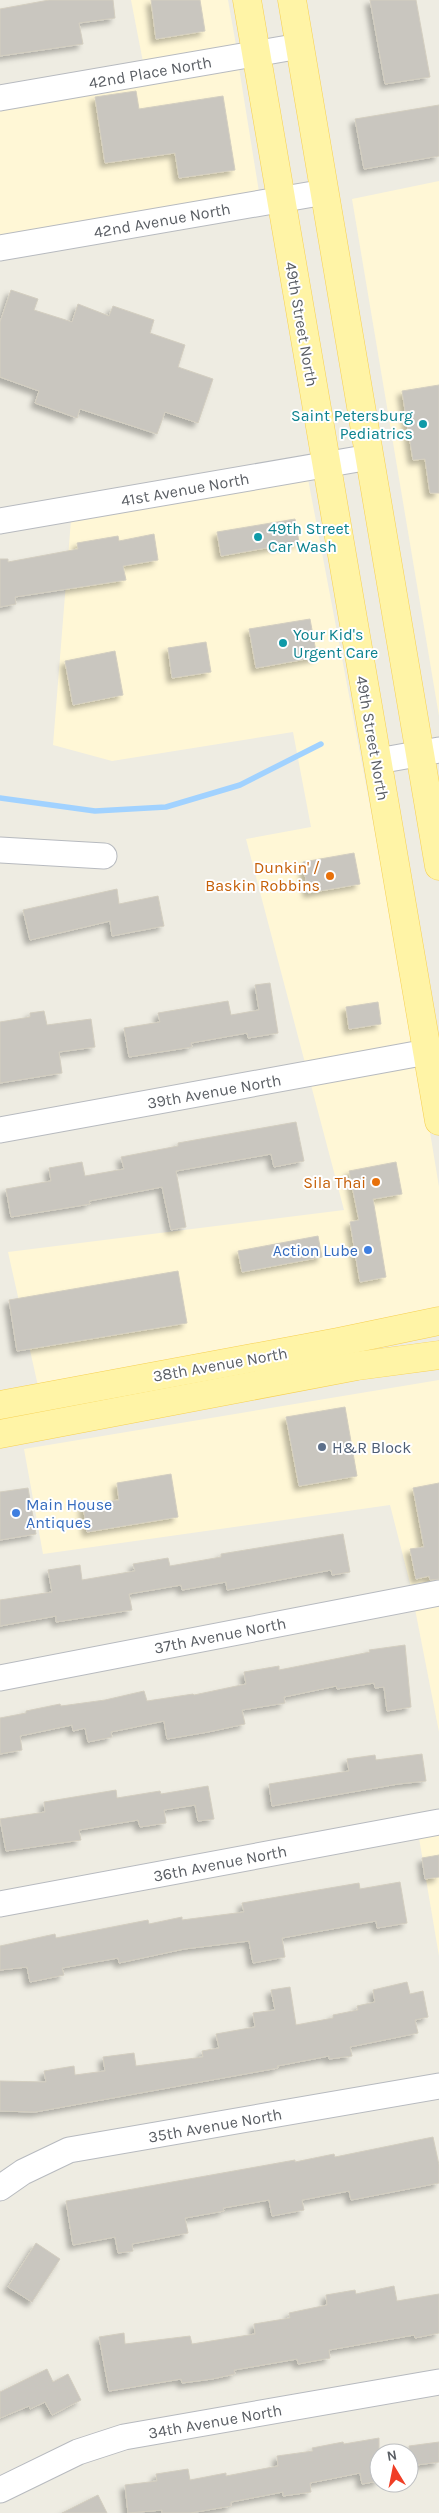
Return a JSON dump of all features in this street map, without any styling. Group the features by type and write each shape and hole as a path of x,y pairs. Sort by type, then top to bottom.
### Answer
{"main road":[{"name":"49th Street North","path":"247,0 439,1121"},
{"path":"292,0 370,457 430,752 439,866"},
{"name":"38th Avenue North","path":"0,1404 338,1342 439,1320"},
{"name":"38th Avenue North","path":"0,1434 357,1366 439,1355"}],"street":[{"name":"42nd Place North","path":"0,98 300,46"},
{"name":"42nd Avenue North","path":"0,248 325,192"},
{"name":"41st Avenue North","path":"0,521 370,457"},
{"path":"378,761 430,752"},
{"path":"0,850 104,856"},
{"name":"39th Avenue North","path":"0,1130 427,1052"},
{"name":"37th Avenue North","path":"0,1678 439,1593"},
{"name":"36th Avenue North","path":"0,1904 439,1822"},
{"name":"35th Avenue North","path":"0,2188 23,2172 68,2150 439,2086"},
{"name":"34th Avenue North","path":"0,2490 78,2452 124,2437 439,2382"}],"shaded area":[{"path":"131,0 228,0 236,45 143,62"},
{"path":"239,68 259,192 0,237 0,109"},
{"path":"439,181 439,716 352,199"},
{"path":"308,479 415,1043 305,1063 246,839 311,827 293,732 112,761 53,745 71,520"},
{"path":"419,1065 439,1187 439,1309 38,1386 8,1252 344,1210 311,1085"},
{"path":"439,1380 439,1581 411,1587 390,1505 43,1554 24,1449"},
{"path":"439,1604 439,1732 415,1609"},
{"path":"439,1834 439,1956 419,1838"}],"building":[{"path":"49,0 113,0 115,18 79,23 83,44 0,56 0,9"},
{"path":"151,0 200,0 205,31 156,39"},
{"path":"370,0 416,0 430,77 385,84"},
{"path":"136,91 139,109 223,96 235,170 179,178 175,153 105,163 95,97"},
{"path":"439,105 439,156 364,169 355,119"},
{"path":"11,290 38,299 34,310 72,322 78,304 109,316 113,306 154,320 150,333 185,345 178,367 213,379 198,423 165,412 157,434 80,409 77,418 35,403 39,391 0,377 0,322"},
{"name":"Saint Petersburg Pediatrics","path":"439,385 439,493 430,493 425,459 413,460 402,391"},
{"name":"49th Street Car Wash","path":"295,519 299,542 221,556 217,532"},
{"path":"154,534 158,560 123,566 126,580 15,597 16,604 0,607 0,559 8,559 8,562 78,549 77,543 118,536 119,541"},
{"name":"Your Kid's Urgent Care","path":"310,619 317,657 256,668 249,629"},
{"path":"206,642 211,672 172,678 168,648"},
{"path":"115,651 123,695 73,705 65,661"},
{"path":"354,853 360,884 308,893 303,862"},
{"path":"117,889 119,904 158,896 164,926 112,936 110,921 30,940 23,910"},
{"path":"270,983 278,1033 248,1038 247,1033 191,1043 192,1047 129,1057 124,1028 160,1022 158,1013 228,1001 231,1015 259,1010 255,985"},
{"path":"378,1002 381,1024 349,1029 346,1007"},
{"path":"44,1011 47,1025 91,1019 95,1047 59,1052 62,1073 0,1083 0,1022 30,1017 30,1013"},
{"path":"296,1122 304,1161 274,1167 271,1154 176,1171 186,1227 171,1230 162,1187 89,1201 90,1204 11,1217 6,1189 51,1181 49,1168 82,1162 85,1176 124,1169 121,1157 178,1146 178,1143"},
{"path":"396,1162 402,1194 373,1199 386,1277 360,1282 350,1222 359,1220 349,1171"},
{"path":"318,1236 322,1257 242,1272 238,1251"},
{"path":"178,1271 187,1323 17,1351 9,1300"},
{"name":"H&R Block","path":"345,1407 357,1476 299,1486 286,1417"},
{"path":"171,1474 178,1517 87,1532 83,1505 119,1500 117,1483"},
{"path":"439,1483 439,1579 430,1580 429,1576 416,1579 410,1549 424,1547 413,1488"},
{"name":"Main House Antiques","path":"28,1488 36,1534 0,1540 0,1492"},
{"path":"343,1534 350,1572 332,1575 331,1570 227,1590 226,1582 182,1590 181,1585 129,1594 132,1610 56,1622 56,1616 0,1626 0,1600 52,1592 48,1570 80,1565 82,1580 135,1571 133,1564 168,1558 170,1566 221,1557 221,1554"},
{"path":"405,1645 411,1707 387,1711 384,1687 375,1688 374,1683 337,1689 336,1686 284,1697 285,1703 242,1710 245,1724 208,1732 167,1739 164,1721 111,1732 112,1737 88,1742 85,1728 73,1731 72,1725 20,1736 22,1750 0,1754 0,1718 26,1713 26,1711 60,1704 61,1706 105,1700 144,1691 147,1701 194,1695 246,1684 244,1672 279,1666 279,1670 370,1652 369,1650"},
{"path":"422,1754 426,1781 398,1784 272,1806 269,1784 349,1771 347,1759 375,1755 376,1760"},
{"path":"208,1786 214,1819 198,1821 195,1805 164,1810 166,1823 140,1827 138,1820 79,1830 81,1840 6,1851 0,1819 45,1812 44,1802 116,1790 117,1798 160,1791 161,1794"},
{"path":"439,1855 439,1877 425,1879 422,1858"},
{"path":"400,1882 407,1923 377,1928 376,1921 282,1938 285,1957 253,1963 249,1941 184,1949 119,1963 118,1958 62,1968 64,1975 30,1982 27,1967 0,1970 0,1946 55,1934 56,1938 148,1920 149,1924 182,1917 182,1920 244,1912 242,1903 359,1883 360,1889"},
{"path":"407,1982 410,1994 423,1991 428,2017 415,2020 418,2033 350,2047 352,2056 329,2059 329,2056 277,2066 278,2068 35,2112 0,2111 0,2081 46,2082 44,2071 74,2066 75,2075 105,2071 103,2057 134,2053 136,2066 203,2057 202,2051 219,2048 216,2034 255,2027 253,2013 275,2010 271,1990 290,1987 296,2025 333,2018 333,2015 358,2010 357,2006 375,2002 373,1990"},
{"path":"433,2137 439,2165 439,2183 351,2200 349,2191 302,2200 304,2210 272,2216 269,2200 223,2208 224,2211 185,2218 188,2233 132,2244 133,2251 118,2253 115,2237 73,2245 66,2201 295,2160 295,2162 334,2154 335,2157"},
{"path":"36,2243 60,2259 32,2302 8,2287"},
{"path":"394,2286 397,2301 439,2294 439,2333 415,2338 414,2335 329,2350 330,2358 298,2364 297,2359 234,2370 235,2374 212,2379 182,2383 181,2379 109,2391 99,2337 124,2333 125,2344 190,2336 192,2344 255,2334 254,2324 290,2318 289,2313 327,2305 326,2295 355,2290 356,2294"},
{"path":"47,2369 53,2382 68,2374 81,2400 52,2415 45,2402 30,2409 29,2406 0,2418 0,2392"},
{"path":"379,2438 379,2443 369,2443 369,2483 362,2484 360,2473 310,2483 311,2492 283,2496 283,2492 231,2502 231,2506 190,2513 162,2513 162,2510 128,2513 125,2485 157,2481 156,2474 188,2469 190,2480 226,2473 226,2476 278,2466 277,2456 313,2451 312,2448 343,2442 344,2444"},
{"path":"439,2442 439,2462 419,2465 419,2445"},
{"path":"98,2495 107,2513 62,2513"}],"waterway":[{"path":"0,798 95,811 166,807 240,785 321,744"}],"place":[{"name":"Saint Petersburg Pediatrics","path":"423,424"},
{"name":"49th Street Car Wash","path":"258,537"},
{"name":"Your Kid's Urgent Care","path":"283,643"},
{"name":"Dunkin' / Baskin Robbins","path":"330,876"},
{"name":"Sila Thai","path":"376,1182"},
{"name":"Action Lube","path":"368,1250"},
{"name":"H&R Block","path":"322,1447"},
{"name":"Main House Antiques","path":"16,1513"}]}
